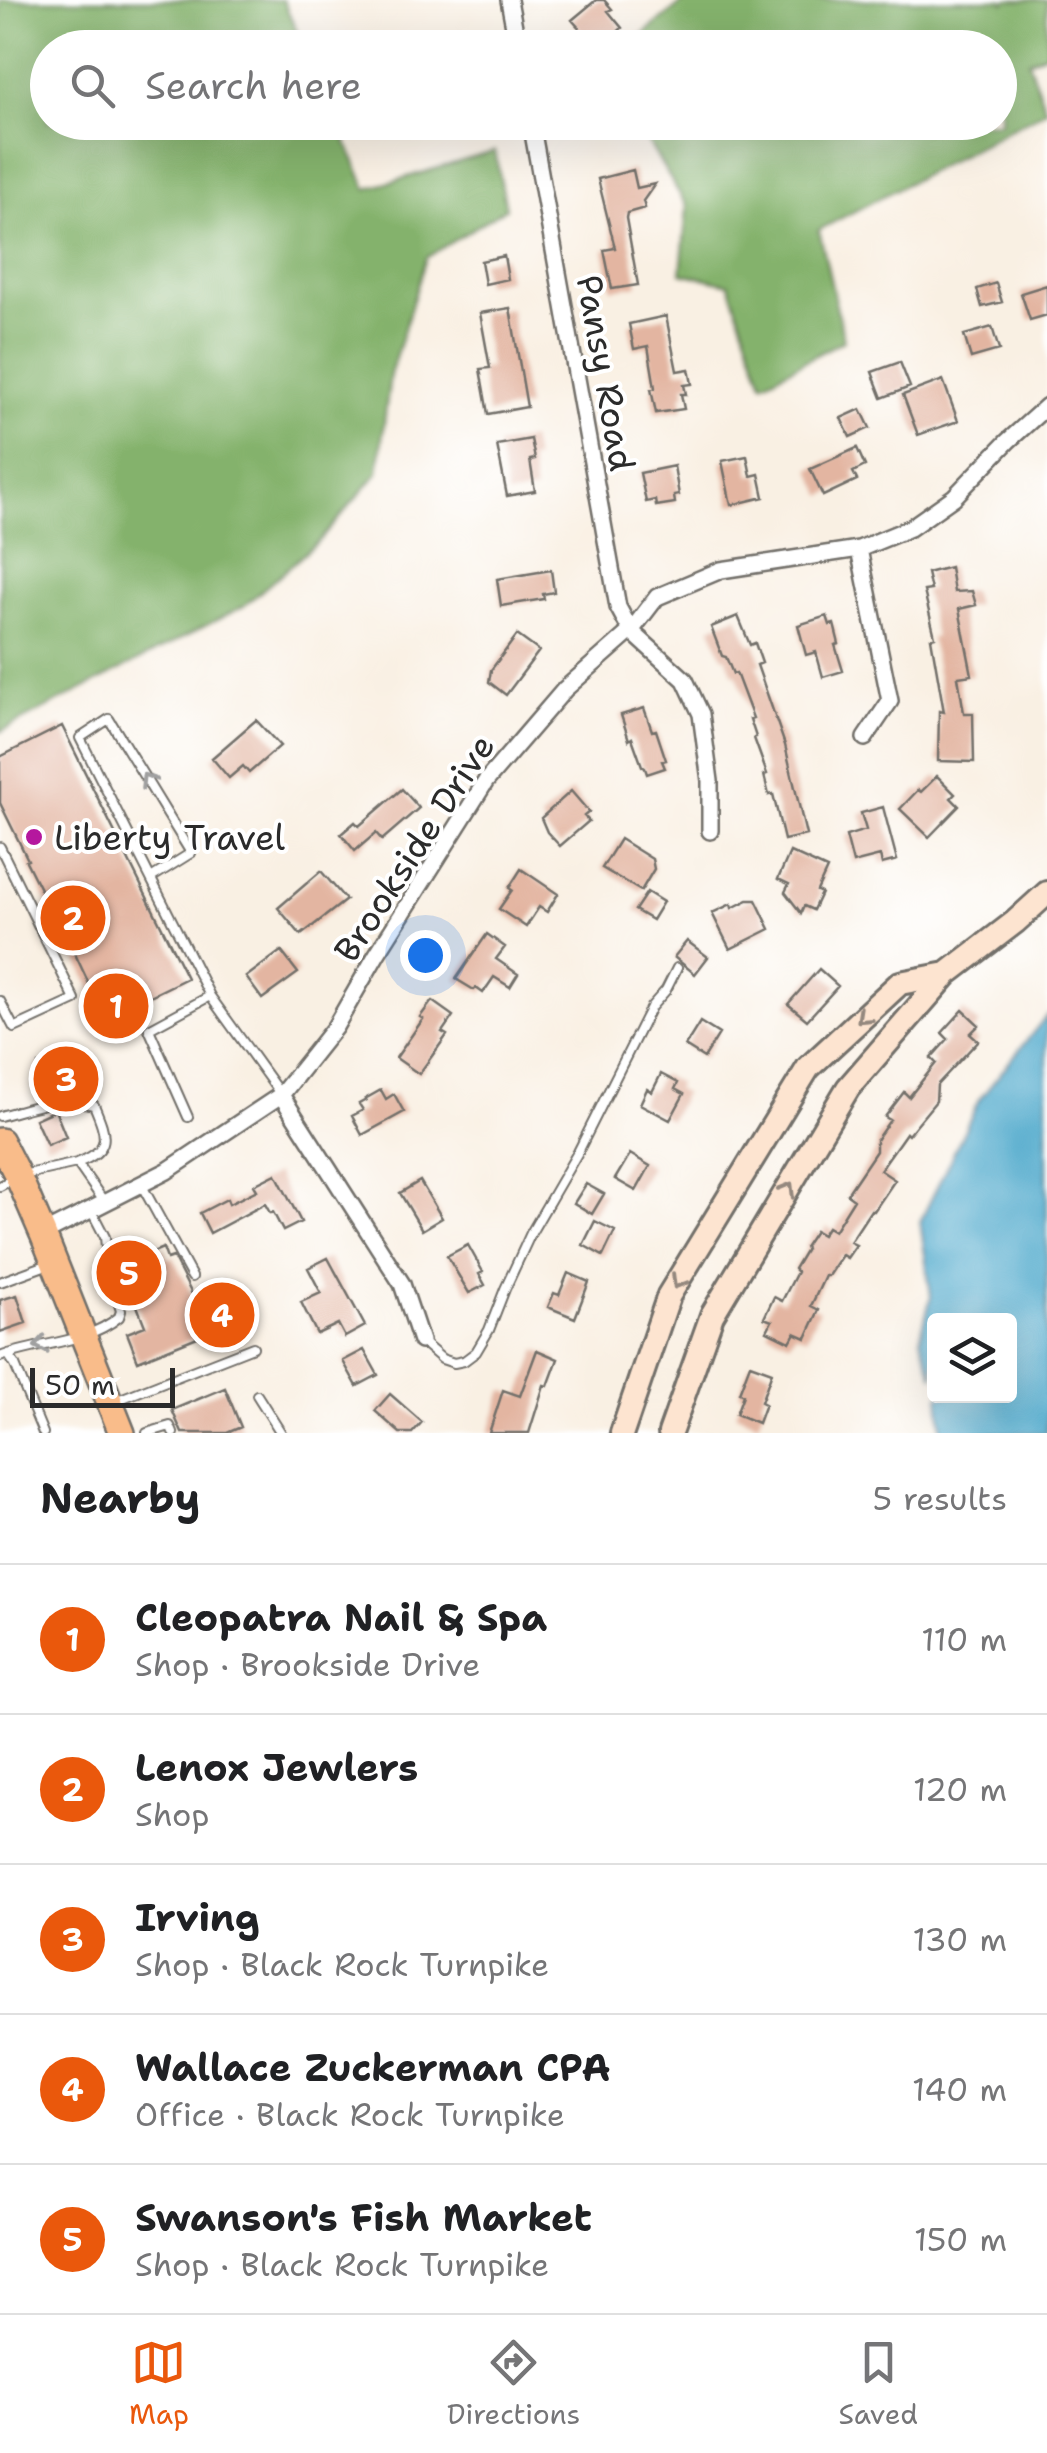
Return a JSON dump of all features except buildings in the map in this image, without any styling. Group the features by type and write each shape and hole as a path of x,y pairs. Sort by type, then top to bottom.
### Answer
{"main road":[{"path":"670,1433 712,1316 848,1088 946,974 1015,922 1047,892"},
{"path":"622,1433 669,1295 808,1068 900,984 946,974"},
{"path":"0,1141 9,1181 43,1234 122,1433"}],"street":[{"path":"509,0 515,30"},
{"name":"Pansy Road","path":"534,140 618,607 631,631"},
{"name":"Brookside Drive","path":"43,1234 166,1171 281,1095 335,1027 486,781 565,689 631,631 658,597 721,570 859,550 910,528 954,497 1046,408"},
{"path":"859,550 890,701 865,738"},
{"path":"631,631 685,680 701,714 710,781 710,831"},
{"path":"281,1095 402,1284 421,1341"}],"lane":[{"path":"151,878 191,853 109,719 80,738 210,996 281,1095"},
{"path":"0,847 75,1000 14,1028 0,1001"},
{"path":"421,1341 442,1359 454,1363 464,1362 476,1352 531,1233 578,1152 651,1007 666,990 676,968"},
{"path":"188,1117 149,1029 210,996"},
{"path":"0,1116 56,1100 74,1100 94,1105 103,1126 104,1142 96,1156 9,1181"},
{"path":"4,1355 83,1337 119,1317 121,1311 108,1268 98,1206 77,1164"},
{"path":"141,1184 192,1277"},
{"path":"0,1282 53,1262"},
{"path":"111,1403 253,1347"},
{"path":"4,1355 15,1365 42,1431 30,1433"},
{"path":"257,1395 280,1433"},
{"path":"147,1433 170,1426 173,1433"}],"green space":[{"path":"0,0 283,0 296,30 30,30 30,140 345,140 367,189 495,151 506,208 426,258 390,375 378,473 320,540 244,606 0,732"},
{"path":"686,0 1047,0 1047,53 1028,61 1046,110 1017,125 1017,30 648,30"},
{"path":"646,140 989,140 819,230 844,340 763,383 729,284 681,273 687,206"}],"water":[{"path":"1047,1015 1047,1433 942,1433 940,1403 1017,1403 1017,1313 927,1313 927,1358 920,1339 931,1296 920,1222 979,1100"}],"place":[{"name":"Liberty Travel","path":"34,837"},
{"name":"Lenox Jewlers","path":"73,918"},
{"name":"Cleopatra Nail & Spa","path":"116,1006"},
{"name":"Irving","path":"66,1079"},
{"name":"Swanson's Fish Market","path":"129,1273"},
{"name":"Wallace Zuckerman CPA","path":"222,1315"}]}
